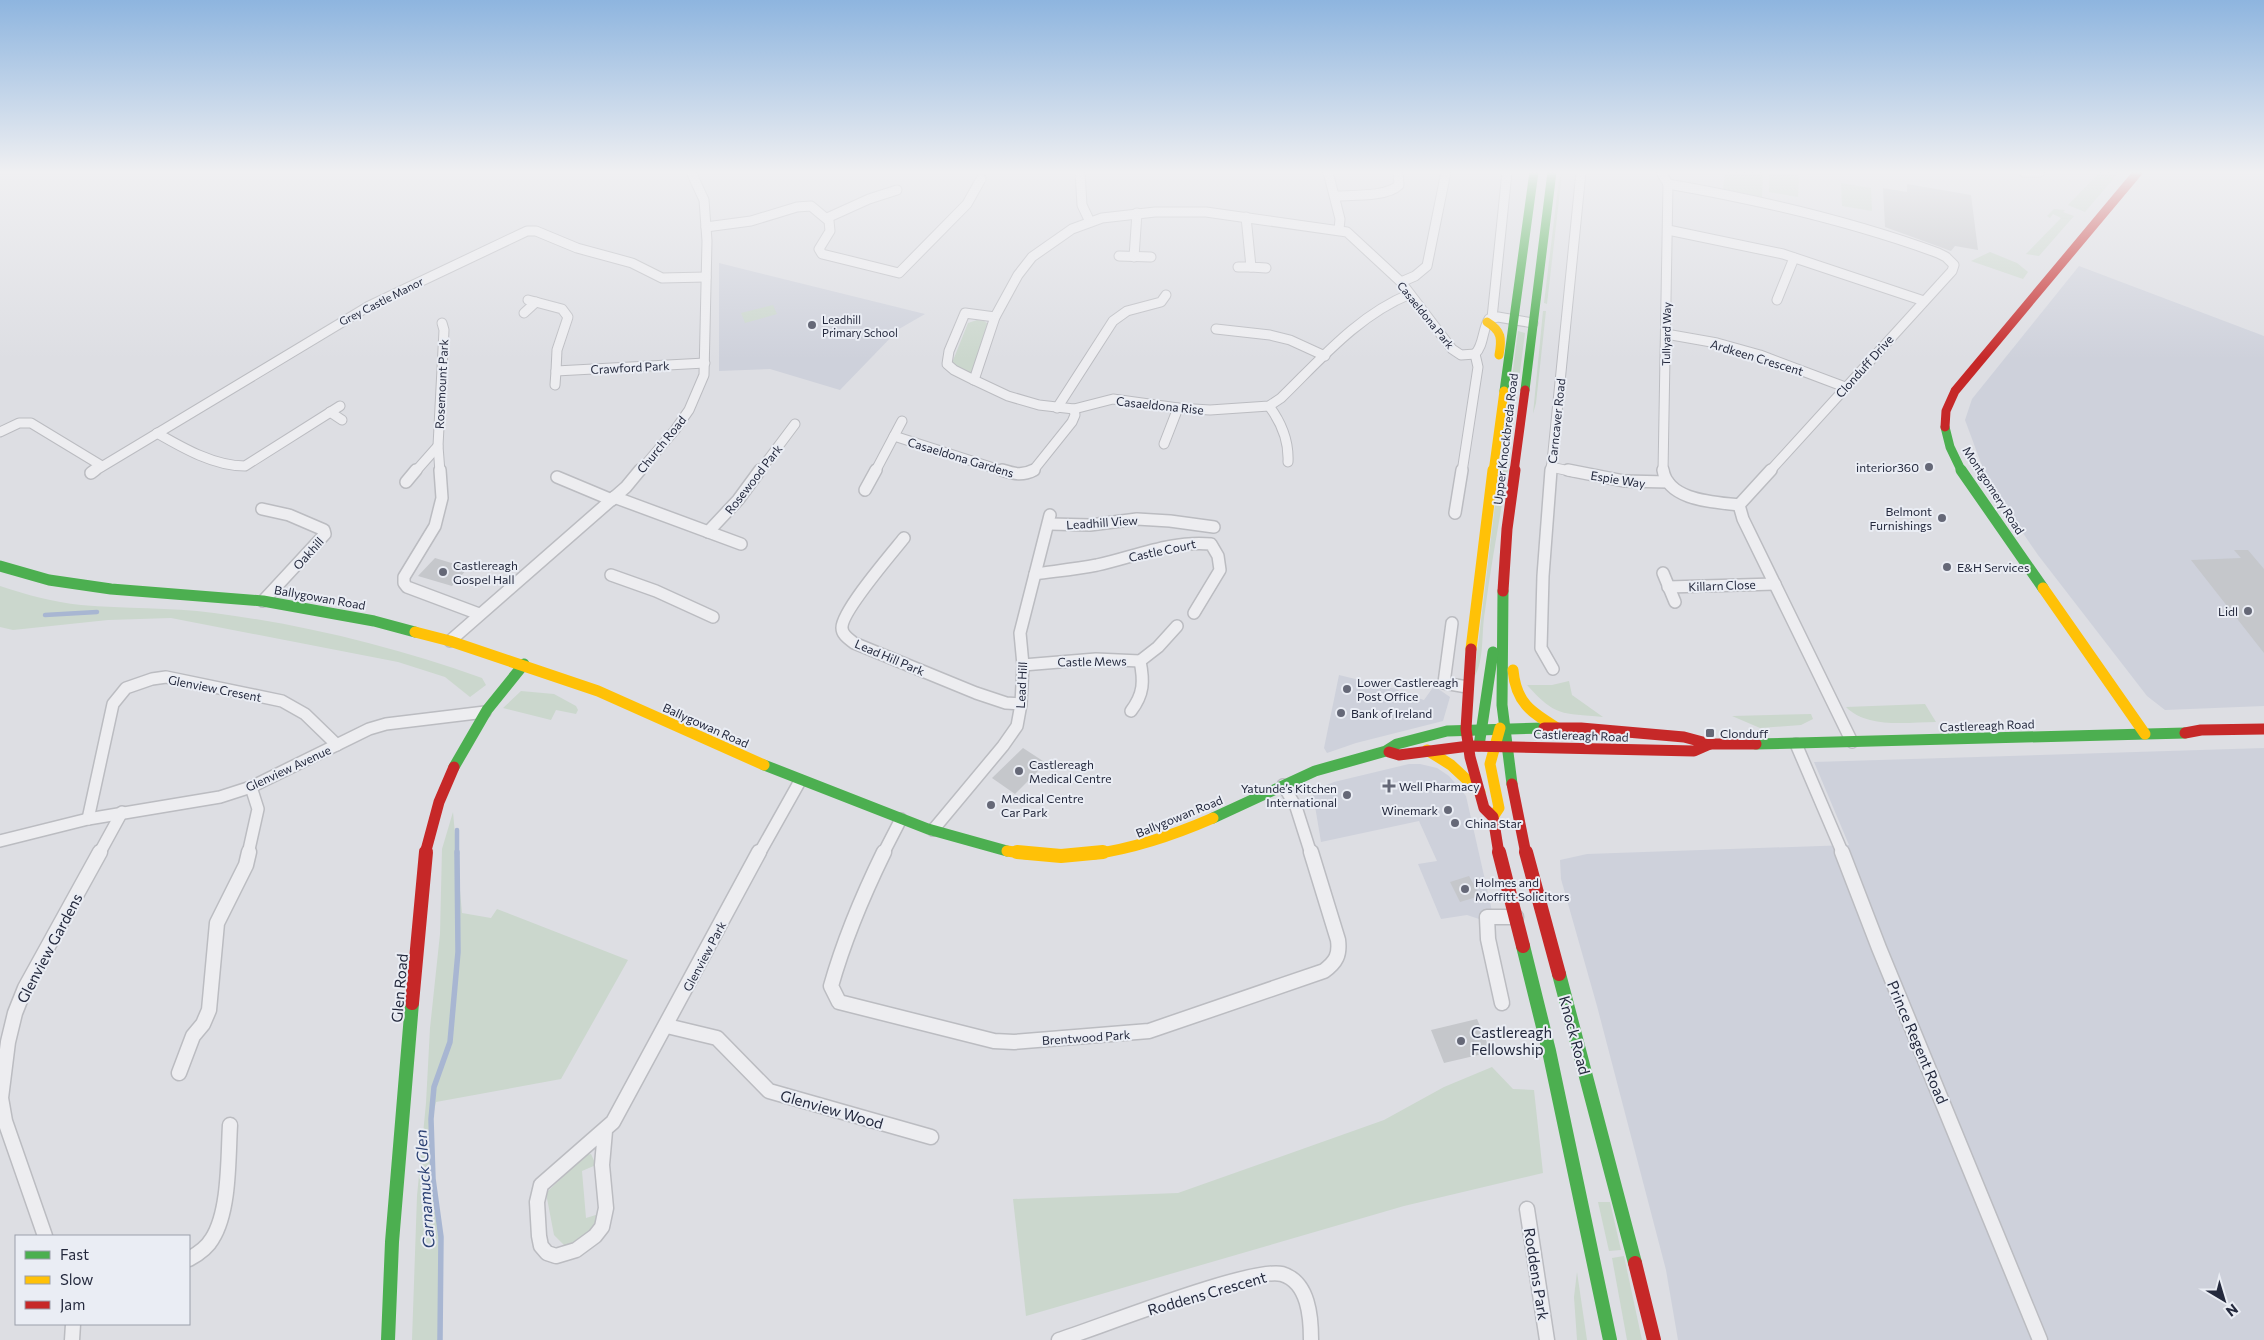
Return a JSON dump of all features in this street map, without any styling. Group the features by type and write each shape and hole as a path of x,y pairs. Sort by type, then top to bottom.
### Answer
{"main road":[{"name":"Upper Knockbreda Road","path":"1474,746 1466,729 1470,642 1526,235"},
{"name":"Upper Knockbreda Road","path":"1502,728 1502,606 1508,529 1544,235"},
{"name":"Montgomery Road","path":"2086,235 1955,391 1946,405 1943,422 1947,442 1959,467 2145,734"},
{"path":"1489,320 1502,333 1490,423 1495,456"},
{"path":"1517,459 1526,470 1525,488"},
{"path":"1516,565 1512,684 1522,704 1557,728"},
{"name":"Ballygowan Road","path":"0,566 50,580 111,589 263,601 374,621 450,641 524,664 598,692 800,780 901,819 975,845 1006,852 1065,857 1139,847 1160,841 1328,766 1386,751 1397,744 1447,731 1483,728"},
{"path":"1502,606 1486,685 1486,709 1483,728 1474,746 1480,792 1484,808 1492,817 1501,868 1516,917 1560,1097 1610,1340"},
{"name":"Glen Road","path":"388,1340 392,1242 424,858 433,817 446,780 460,752 485,712 524,664"},
{"name":"Castlereagh Road","path":"1483,728 1557,728 1681,737 1710,744 1796,744 2264,729"},
{"path":"1492,817 1498,808 1490,764 1502,728"},
{"name":"Knock Road","path":"1502,728 1528,861 1606,1167 1654,1340"},
{"name":"Castlereagh Road","path":"1474,746 1694,751 1710,744"},
{"name":"Ballygowan Road","path":"1386,751 1399,755 1427,750 1474,746"},
{"path":"1427,750 1451,765 1480,792"},
{"path":"1587,1175 1590,1198 1588,1230"}],"street":[{"name":"Grey Castle Manor","path":"91,473 368,306 520,235"},
{"name":"Grey Castle Manor","path":"545,235 577,248 632,263 662,278 706,277"},
{"name":"Church Road","path":"450,641 613,499 649,461 689,410 704,375 706,235"},
{"path":"828,235 819,249 822,254 910,275"},
{"path":"899,273 937,235"},
{"name":"Casaeldona Park","path":"974,380 995,317 1018,275 1032,257 1064,235"},
{"path":"1134,256 1135,235"},
{"path":"1248,235 1252,268"},
{"name":"Casaeldona Park","path":"1351,235 1401,282 1452,348 1466,356 1475,354"},
{"path":"1401,282 1416,276 1427,266 1433,235"},
{"path":"1455,513 1478,367 1475,354 1480,348 1482,330 1489,320 1499,235"},
{"name":"Carncaver Road","path":"1552,669 1541,648 1543,576 1551,467 1574,235"},
{"name":"Tullyard Way","path":"1668,235 1663,473 1668,482"},
{"path":"1692,235 1742,244 1850,274 1924,301"},
{"name":"Clonduff Drive","path":"1740,505 1952,271 1954,266 1946,257 1883,235"},
{"path":"1119,256 1151,257"},
{"path":"1777,300 1794,258"},
{"path":"1238,267 1266,268"},
{"path":"1288,462 1289,453 1276,416 1269,406 1281,398 1363,321 1398,298 1410,294"},
{"path":"1057,408 1112,321 1127,311 1161,302 1166,295"},
{"path":"524,313 532,301 562,309 568,317 557,350 555,384"},
{"path":"995,317 965,313 949,351 947,364 954,370 1008,396 1039,405 1074,409"},
{"path":"1489,320 1514,320 1533,323"},
{"name":"Rosemount Park","path":"442,323 444,330 438,446 443,486 440,512 428,540 404,577 404,583 407,587 479,614"},
{"path":"1216,328 1283,338 1324,356"},
{"name":"Ardkeen Crescent","path":"1666,334 1717,343 1760,355 1845,387"},
{"name":"Crawford Park","path":"556,371 705,362"},
{"name":"Casaeldona Rise","path":"1074,409 1114,399 1178,408 1210,410 1269,406"},
{"path":"157,433 189,451 238,467 253,462 340,406"},
{"path":"1164,444 1178,408"},
{"name":"Casaeldona Gardens","path":"894,436 1017,475 1028,474 1035,470 1072,422 1075,415 1074,409"},
{"path":"330,412 342,420"},
{"name":"Casaeldona Gardens","path":"865,490 902,421"},
{"path":"0,432 16,424 31,423 102,466"},
{"name":"Rosewood Park","path":"708,532 738,500 795,424"},
{"name":"Rosemount Park","path":"406,482 438,446"},
{"name":"Espie Way","path":"1551,467 1633,483 1668,482"},
{"path":"557,477 613,499 741,544"},
{"path":"1668,482 1676,489 1699,500 1740,505 1743,519 1852,742"},
{"name":"Oakhill","path":"262,509 312,523 324,530 325,534 263,601"},
{"name":"Leadhill View","path":"1050,519 1078,526 1105,524 1123,519 1142,519 1175,520 1214,527"},
{"name":"Lead Hill","path":"933,830 1017,726 1021,704 1023,665 1020,633 1050,519"},
{"name":"Lead Hill Park","path":"904,538 850,610 841,626 843,635 854,643 976,693 1006,702 1021,704"},
{"name":"Castle Court","path":"1035,574 1095,565 1182,545 1202,542 1211,544 1218,556 1220,570 1194,613"},
{"name":"Killarn Close","path":"1663,573 1675,602"},
{"path":"610,575 656,591 713,617"},
{"name":"Killarn Close","path":"1668,587 1775,584"},
{"path":"1452,623 1444,682 1467,686"},
{"name":"Castle Mews","path":"1023,665 1096,658 1140,660 1158,647 1177,626"},
{"path":"1131,711 1142,696 1143,681 1140,660"},
{"name":"Glenview Cresent","path":"88,818 113,704 126,688 152,679 166,677 184,680 282,701 297,707 315,722 337,745"},
{"name":"Glenview Avenue","path":"0,841 88,818 220,797 251,787 370,729 386,724 485,712"},
{"name":"Prince Regent Road","path":"1796,744 1851,873 1878,948 2040,1340"},
{"name":"Glenview Park","path":"605,1131 602,1148 606,1198 605,1219 598,1235 586,1246 564,1254 548,1253 541,1246 537,1193 541,1185 614,1122 766,838 800,780"},
{"name":"Brentwood Park","path":"901,819 881,859 838,960 831,986 839,1002 994,1040 1014,1042 1115,1036 1149,1032 1324,971 1334,965 1340,948 1337,933 1296,807 1283,785"},
{"path":"179,1073 193,1036 203,1024 209,1010 217,923 246,865 258,809 251,787"},
{"name":"Glenview Gardens","path":"45,1235 5,1121 1,1098 8,1042 15,1012 25,988 122,812"},
{"path":"1502,1003 1488,939 1487,917 1516,917"},
{"name":"Glenview Wood","path":"666,1026 717,1038 769,1091 930,1137"},
{"path":"190,1258 202,1251 214,1236 220,1219 230,1125"},
{"name":"Roddens Park","path":"1527,1209 1547,1340"},
{"name":"Roddens Crescent","path":"1059,1340 1184,1297 1266,1274 1281,1273 1294,1282 1304,1296 1311,1314 1311,1340"},
{"path":"72,1340 73,1325"}],"shaded area":[{"path":"1552,235 1555,235 1547,304 1544,303"},
{"path":"2045,235 2058,235 2039,256 2026,254"},
{"path":"1990,252 2017,263 2028,272 2023,279 1971,261"},
{"name":"Leadhill Primary School","path":"719,263 925,314 899,329 840,390 770,369 719,371"},
{"path":"2079,266 2264,336 2264,706 2165,710 2147,696 2038,555 1988,482 1965,420 1972,399"},
{"path":"773,305 777,314 745,323 741,313"},
{"path":"1543,311 1546,311 1536,403 1533,414"},
{"path":"977,320 988,324 972,373 962,373 952,363 968,323"},
{"path":"1518,331 1525,333 1511,441 1504,440"},
{"path":"1502,447 1511,448 1488,590 1480,662 1474,678"},
{"path":"0,586 40,598 71,604 197,611 282,624 350,638 416,656 482,678 486,685 470,697 445,677 398,662 171,618 108,620 13,630 0,627"},
{"path":"1339,675 1396,689 1424,700 1434,686 1450,697 1443,721 1356,743 1327,753 1324,748"},
{"path":"1569,681 1572,695 1603,717 1560,712 1545,703 1527,685 1552,685"},
{"path":"521,691 554,694 576,706 578,710 576,714 556,710 551,720 503,708"},
{"path":"1925,704 1936,722 1888,723 1876,721 1865,719 1846,707"},
{"path":"1811,714 1813,719 1801,725 1760,728 1732,716"},
{"path":"2264,748 2264,1340 1678,1340 1666,1270 1597,1006 1561,879 1560,860 1587,854 1849,845 1814,762"},
{"path":"1409,764 1420,764 1437,768 1449,776 1466,796 1492,911 1479,919 1467,915 1441,919 1418,864 1437,861 1419,821 1321,842 1313,794 1316,789 1334,782"},
{"path":"453,812 462,913 491,918 497,909 628,960 561,1079 436,1102 431,1134 431,1150 442,1259 438,1340 412,1340 417,1196 426,1103 430,1028 440,934 442,849"},
{"path":"1492,1067 1513,1089 1534,1090 1543,1173 1404,1206 1026,1316 1013,1199 1178,1193 1384,1120 1444,1087"},
{"path":"591,1154 596,1165 582,1171 586,1218 599,1214 591,1231 583,1239 565,1246 554,1235 546,1193 586,1155"},
{"path":"1598,1202 1610,1202 1621,1250 1609,1251"},
{"path":"1624,1256 1642,1340 1627,1340 1612,1258"},
{"path":"1577,1272 1587,1340 1577,1340 1574,1297"}],"building":[{"path":"1906,235 1976,235 1978,250 1955,246 1951,251"},
{"name":"Lidl","path":"2234,550 2248,550 2264,569 2264,653 2191,560 2241,558"},
{"name":"Castlereagh Gospel Hall","path":"435,558 468,568 452,586 418,576"},
{"name":"Castlereagh Medical Centre","path":"1023,748 1046,763 1015,794 992,778"},
{"name":"Holmes and Moffitt Solicitors","path":"1469,876 1480,896 1460,902 1450,882"},
{"name":"Castlereagh Fellowship","path":"1477,1019 1491,1052 1444,1063 1431,1030"}],"waterway":[{"name":"Carnamuck Glen","path":"45,615 97,612"},
{"name":"Carnamuck Glen","path":"457,830 457,852"},
{"name":"Carnamuck Glen","path":"440,1340 441,1237 433,1179 431,1119 434,1087 450,1042 458,952 457,852"}],"traffic: fast":[{"path":"1504,391 1525,235"},
{"path":"1525,390 1544,235"},
{"path":"1945,427 1950,447 1959,467 2043,588"},
{"path":"0,566 49,580 111,589 263,601 374,621 415,632"},
{"path":"1503,591 1502,705 1512,784"},
{"path":"1479,746 1493,652"},
{"path":"454,767 487,710 524,664"},
{"path":"1213,818 1315,771 1386,751 1397,744 1447,731 1544,728"},
{"path":"1756,744 2185,733"},
{"path":"764,765 928,829 975,844 1007,851"},
{"path":"1523,946 1549,1051 1610,1340"},
{"path":"1559,974 1635,1263"},
{"path":"388,1340 392,1242 412,1003"}],"traffic: slow":[{"path":"1487,322 1500,332 1499,355"},
{"path":"1471,649 1475,604 1504,391"},
{"path":"2043,588 2145,734"},
{"path":"415,632 450,641 598,691 764,765"},
{"path":"1513,670 1517,691 1526,706 1557,728"},
{"path":"1493,817 1499,808 1490,764 1500,728"},
{"path":"1427,750 1451,765 1480,792"},
{"path":"1007,851 1061,856 1113,851 1163,838 1213,818"}],"traffic: jam":[{"path":"1945,427 1946,411 1955,391 2086,235"},
{"path":"1503,591 1507,529 1525,390"},
{"path":"1471,649 1466,705 1466,729 1470,757 1484,808 1493,817 1501,868 1523,946"},
{"path":"1544,728 1581,728 1684,737 1710,744 1756,744"},
{"path":"2185,733 2201,730 2264,729"},
{"path":"1389,752 1399,755 1469,746 1694,751 1710,744"},
{"path":"412,1003 424,858 439,802 454,767"},
{"path":"1512,784 1528,861 1559,974"},
{"path":"1635,1263 1654,1340"}],"place":[{"name":"Leadhill Primary School","path":"812,325"},
{"name":"interior360","path":"1929,467"},
{"name":"Belmont Furnishings","path":"1942,518"},
{"name":"E&H Services","path":"1947,567"},
{"name":"Castlereagh Gospel Hall","path":"443,572"},
{"name":"Lidl","path":"2248,611"},
{"name":"Lower Castlereagh Post Office","path":"1347,689"},
{"name":"Bank of Ireland","path":"1341,713"},
{"name":"Clonduff","path":"1710,733"},
{"name":"Castlereagh Medical Centre","path":"1019,771"},
{"name":"Well Pharmacy","path":"1389,786"},
{"name":"Yatunde’s Kitchen International","path":"1347,795"},
{"name":"Medical Centre Car Park","path":"991,805"},
{"name":"Winemark","path":"1448,810"},
{"name":"China Star","path":"1455,823"},
{"name":"Holmes and Moffitt Solicitors","path":"1465,889"},
{"name":"Castlereagh Fellowship","path":"1461,1041"}]}
